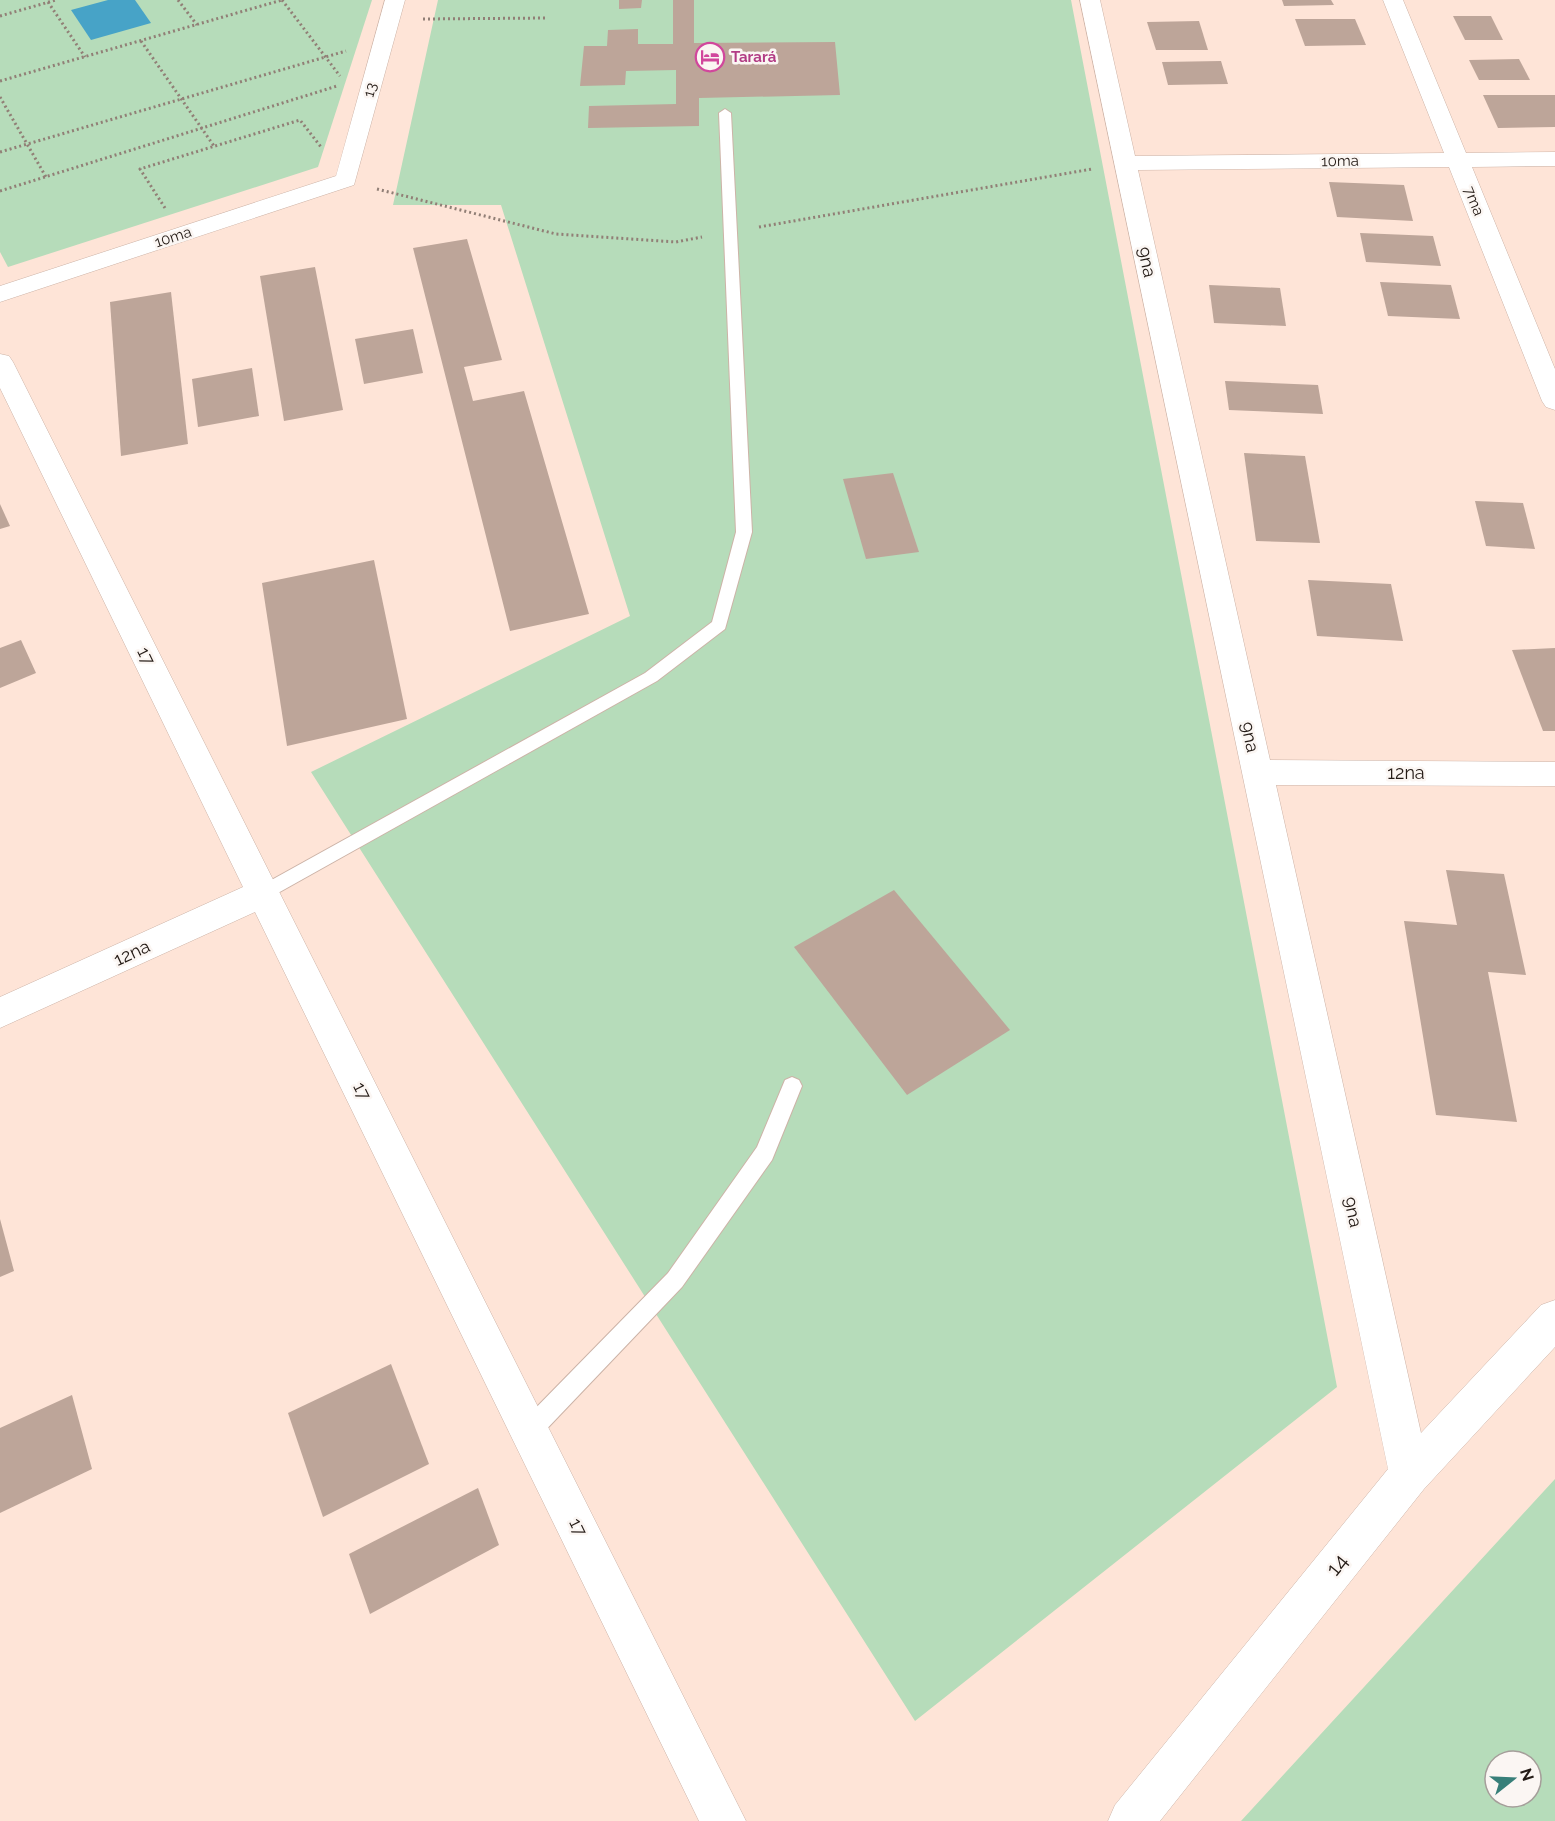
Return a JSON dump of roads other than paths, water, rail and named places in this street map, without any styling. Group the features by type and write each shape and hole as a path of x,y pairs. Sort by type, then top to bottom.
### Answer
{"street":[{"name":"9na","path":"1090,0 1410,1475"},
{"name":"7ma","path":"1393,0 1555,401"},
{"name":"13","path":"346,180 389,20"},
{"name":"10ma","path":"1125,163 1555,159"},
{"name":"10ma","path":"0,294 346,180"},
{"name":"17","path":"0,362 723,1821"},
{"name":"12na","path":"1257,772 1555,774"},
{"name":"12na","path":"0,1014 263,893"},
{"name":"14","path":"1131,1821 1410,1475 1555,1319"}],"lane":[{"path":"263,893 651,677 719,625 744,532 725,113"},
{"path":"530,1430 675,1280 765,1153 792,1086"}],"water":[{"path":"108,0 135,0 151,23 91,40 71,10"}],"place":[{"name":"Tarará","path":"710,57"}]}
